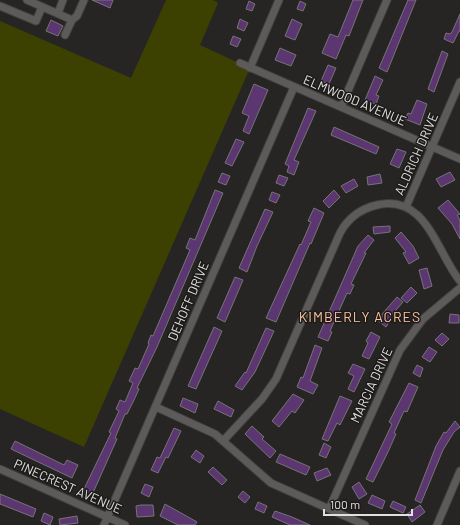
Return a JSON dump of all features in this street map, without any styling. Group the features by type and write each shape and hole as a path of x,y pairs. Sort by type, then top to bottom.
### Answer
{"street":[{"path":"27,0 72,20"},
{"path":"58,13 63,0"},
{"path":"65,35 72,20 77,16 84,0"},
{"path":"250,68 280,0"},
{"path":"341,107 387,0"},
{"path":"0,6 36,22 42,7"},
{"name":"ELMWOOD AVENUE","path":"240,63 460,159"},
{"name":"ALDRICH DRIVE","path":"223,441 262,400 276,379 346,223 356,214 369,207 390,204 406,207 460,82"},
{"name":"DEHOFF DRIVE","path":"104,525 294,87"},
{"path":"406,207 415,213 426,224 460,281"},
{"name":"MARCIA DRIVE","path":"329,509 400,350 423,319 460,288"},
{"path":"156,407 207,430 223,441 271,483 365,525"},
{"name":"PINECREST AVENUE","path":"0,469 125,525"},
{"path":"437,525 460,471"}],"shaded area":[{"path":"166,0 213,0 218,3 200,45 250,68 84,447 0,409 0,21 131,78"}],"building":[{"path":"92,0 113,0 110,8"},
{"path":"353,0 363,0 349,36 346,35 336,59 322,53 330,34 338,37"},
{"path":"408,0 416,0 387,72 379,68"},
{"path":"249,1 255,4 252,11 246,9"},
{"path":"300,1 306,4 303,11 297,9"},
{"path":"460,14 460,31 453,43 444,39 446,33 450,34 452,32"},
{"path":"240,19 248,23 244,31 237,28"},
{"path":"292,19 302,24 295,40 285,36"},
{"path":"51,20 63,26 58,36 46,31"},
{"path":"233,36 241,39 237,47 230,44"},
{"path":"280,48 296,55 291,66 275,60"},
{"path":"442,51 448,54 434,92 428,89"},
{"path":"328,65 336,68 329,84 321,81"},
{"path":"375,76 383,80 376,95 379,96 376,104 365,100"},
{"path":"254,84 268,90 249,134 243,131 249,116 242,113"},
{"path":"417,100 427,104 420,125 405,119 408,113 411,114"},
{"path":"308,108 316,111 294,160 299,162 294,175 287,172 289,166 285,164"},
{"path":"334,127 379,147 376,154 331,135"},
{"path":"236,139 244,142 232,166 225,163"},
{"path":"397,149 406,152 399,168 390,164"},
{"path":"450,172 455,180 441,187 436,179"},
{"path":"222,173 230,176 226,185 218,182"},
{"path":"380,174 382,183 368,185 367,177"},
{"path":"279,175 288,178 284,186 276,183"},
{"path":"354,179 358,186 346,193 341,186"},
{"path":"215,190 223,193 157,347 137,388 139,389 127,414 125,414 115,438 117,439 92,495 83,491 111,433 109,432 119,411 116,409 120,400 125,402 133,383 129,381 135,368 138,369 149,344 151,335 153,336 190,250 186,248 190,238 195,240"},
{"path":"334,190 340,197 329,208 323,201"},
{"path":"272,192 280,195 276,203 269,200"},
{"path":"448,200 460,214 457,215 460,220 460,239 452,224 438,208"},
{"path":"314,208 324,213 276,322 266,318 300,244 301,245 311,222 308,221"},
{"path":"265,209 273,212 247,272 239,268"},
{"path":"390,226 390,232 374,234 373,227"},
{"path":"401,232 413,246 419,258 409,264 403,253 406,252 395,238"},
{"path":"368,235 374,240 364,253 366,253 351,284 354,285 350,294 347,293 330,331 332,332 328,341 318,337 358,246"},
{"path":"427,268 432,286 424,289 419,270"},
{"path":"235,277 243,280 225,322 217,318"},
{"path":"411,287 417,293 407,303 401,298"},
{"path":"397,297 403,302 390,317 391,319 386,327 377,320"},
{"path":"450,314 459,315 459,323 449,323"},
{"path":"214,327 222,331 196,389 188,386"},
{"path":"266,328 274,331 255,372 242,390 235,386 245,372 246,373"},
{"path":"371,332 380,337 369,359 362,356 368,343 366,341"},
{"path":"442,333 449,339 442,346 435,340"},
{"path":"315,345 322,348 310,381 318,385 313,394 297,387 301,377 303,378"},
{"path":"429,347 437,352 430,362 422,357"},
{"path":"353,364 365,369 354,392 348,389 354,376 348,373"},
{"path":"417,365 423,368 420,377 413,373"},
{"path":"409,383 418,387 407,412 404,411 394,433 396,434 373,482 366,479 392,424 389,422"},
{"path":"293,394 304,400 295,413 292,411 279,427 272,421"},
{"path":"340,396 352,401 340,425 337,423 328,441 322,439"},
{"path":"183,398 198,404 195,413 180,406"},
{"path":"218,401 234,410 231,417 214,409"},
{"path":"455,421 460,427 454,432 443,450 421,503 415,500 436,446 444,432 446,433"},
{"path":"252,426 264,437 262,439 276,451 270,458 245,434"},
{"path":"174,428 181,431 168,458 166,457 158,473 151,470 157,457 160,458"},
{"path":"15,441 64,465 67,460 78,465 72,478 11,449"},
{"path":"324,443 331,447 326,458 319,455"},
{"path":"196,450 204,456 200,463 191,457"},
{"path":"280,454 310,467 306,475 276,462"},
{"path":"213,467 227,480 222,485 208,472"},
{"path":"327,468 331,475 317,481 314,473"},
{"path":"359,482 367,494 359,499 352,487"},
{"path":"145,484 153,487 149,497 141,493"},
{"path":"243,491 250,497 245,503 238,497"},
{"path":"0,494 36,509 33,517 0,504"},
{"path":"372,495 385,501 382,509 368,503"},
{"path":"393,501 406,507 403,513 390,507"},
{"path":"258,502 267,506 264,513 255,509"},
{"path":"165,504 197,522 195,525 178,525 160,516"},
{"path":"153,505 154,516 137,517 136,506"},
{"path":"420,505 425,512 412,522 407,514"},
{"path":"275,511 310,525 290,525 272,517"},
{"path":"44,513 53,517 50,525 41,521"},
{"path":"77,516 78,523 60,525 59,519"}],"district":[{"name":"KIMBERLY ACRES","path":"360,317"}]}
